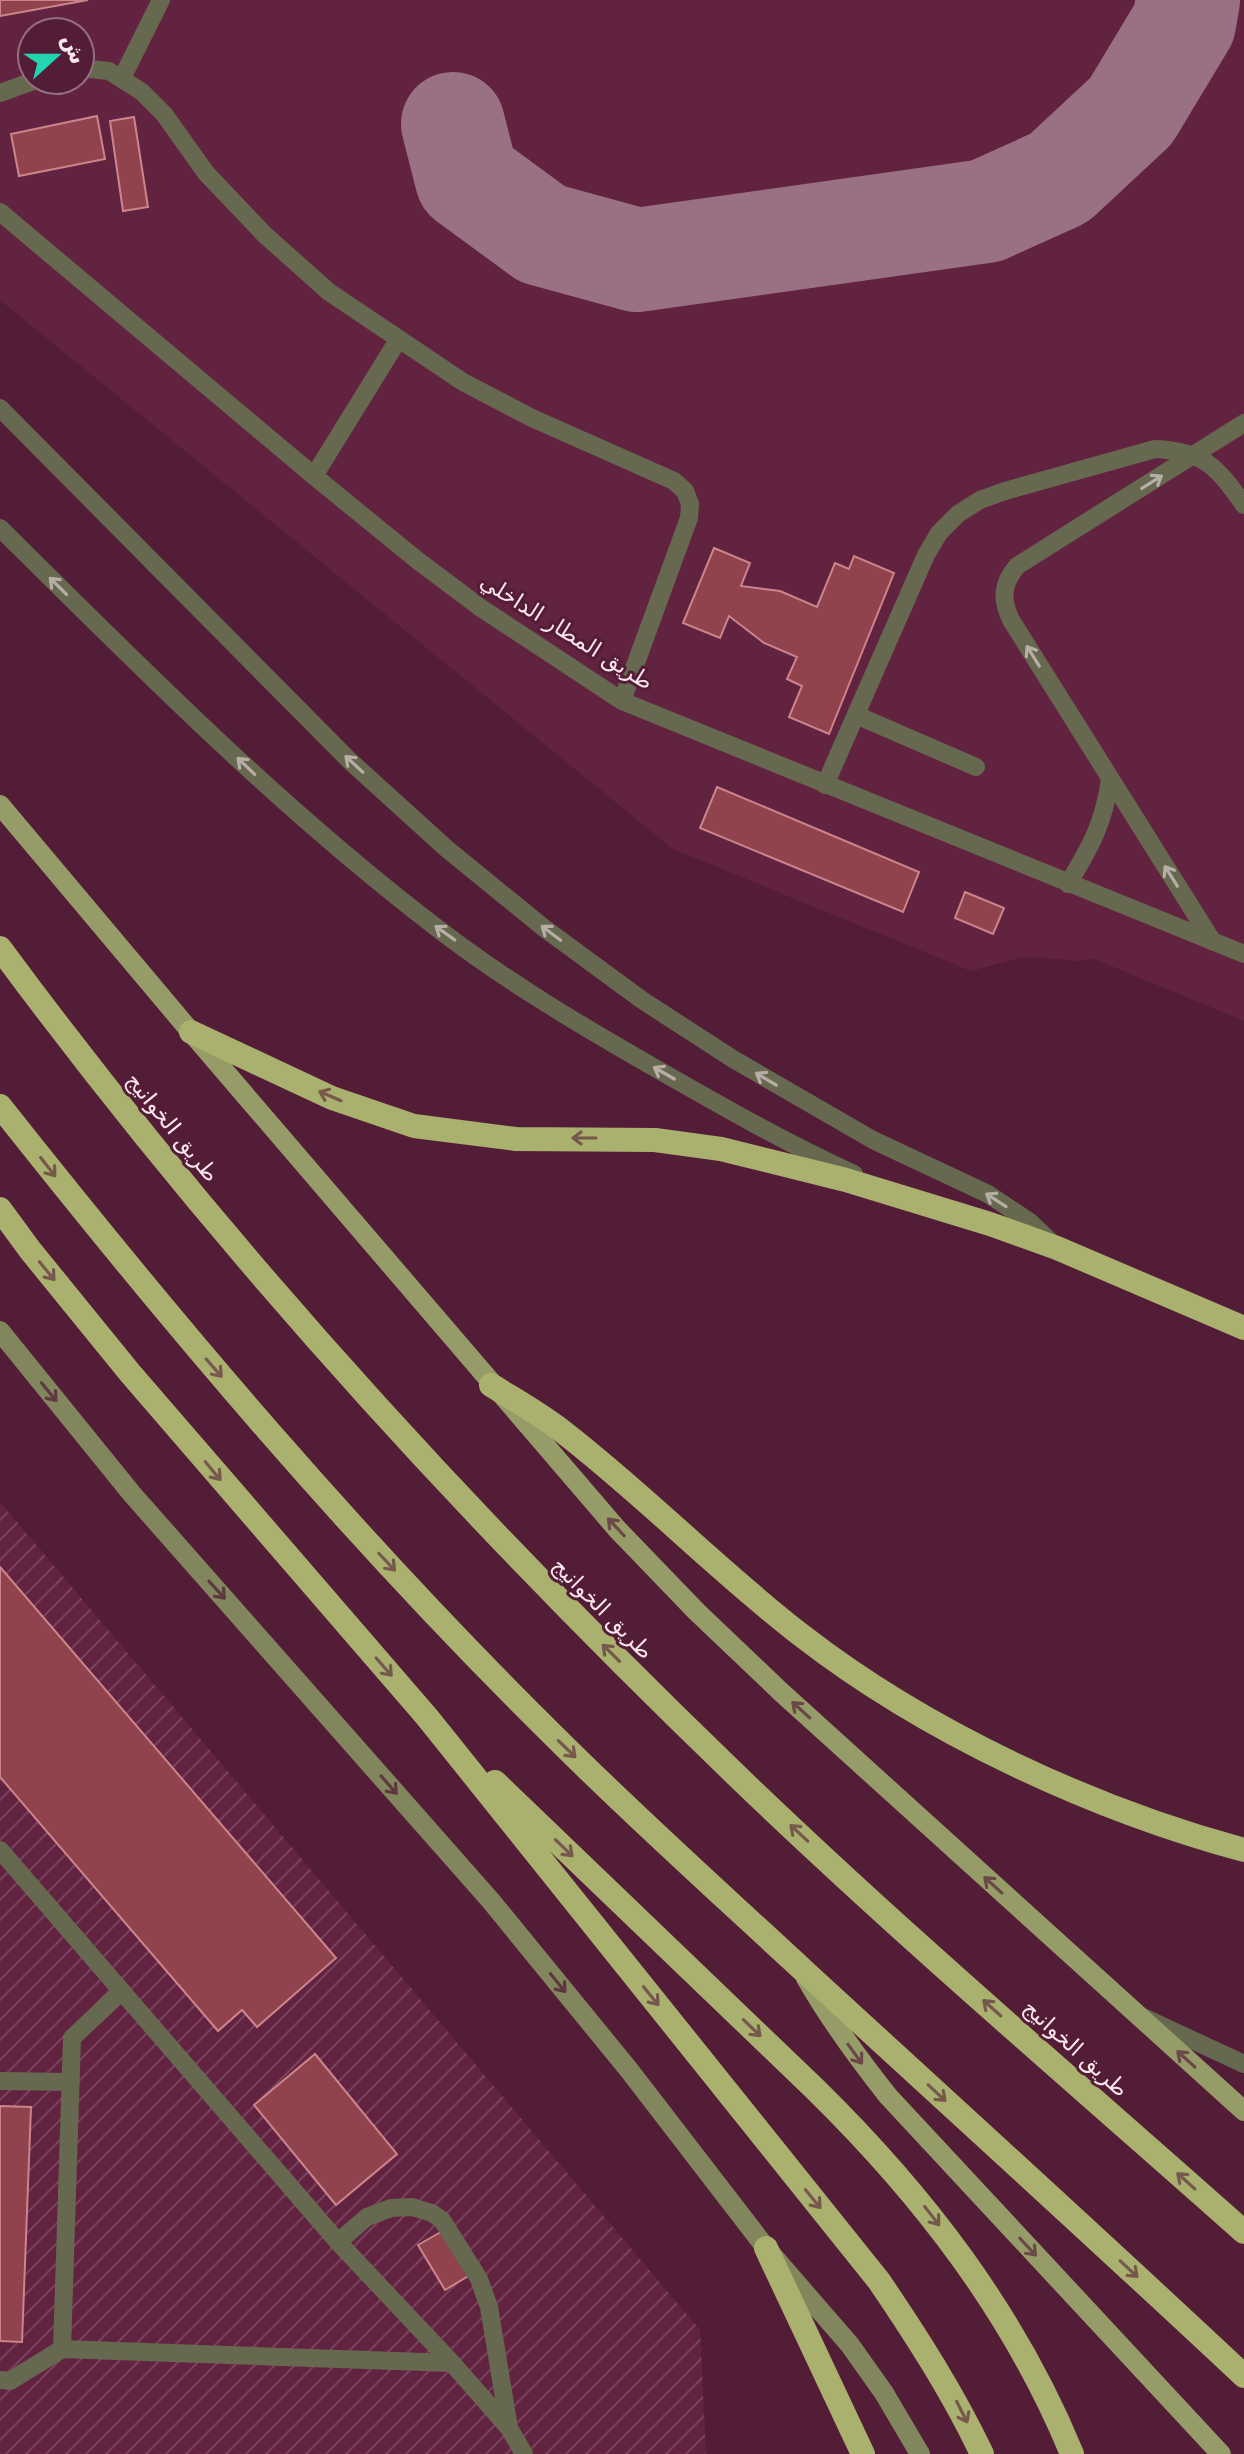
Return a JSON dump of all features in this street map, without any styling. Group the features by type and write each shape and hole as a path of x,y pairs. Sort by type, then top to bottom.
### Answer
{"highway":[{"name":"طريق الخوانيج","path":"0,948 139,1127 253,1265 370,1399 501,1541 750,1788 1244,2232"},
{"path":"191,1032 332,1098 414,1126 516,1139 655,1140 721,1149 815,1171 990,1224 1057,1248 1244,1328"},
{"path":"0,1106 198,1350 316,1485 554,1737 674,1852 1244,2376"},
{"path":"0,1209 130,1373 427,1717 879,2281 961,2409 982,2454"},
{"path":"491,1385 560,1429 800,1635 869,1684 943,1728 1020,1766 1118,1808 1244,1850"},
{"path":"427,1717 866,2138 956,2247 996,2306 1031,2368 1072,2454"},
{"path":"766,2248 863,2454"}],"main road":[{"path":"0,805 491,1385 617,1529 697,1612 781,1692 1244,2111"},
{"path":"798,1964 824,2011 888,2096 1221,2454"}],"street":[{"path":"0,1331 132,1494 491,1901 629,2070 766,2248 850,2345 884,2393 920,2454"}],"lane":[{"path":"122,78 161,0"},
{"path":"96,69 109,71 142,92 164,114 206,173 265,235 329,292 463,382 588,444 661,474 685,491 690,504 689,518 622,701"},
{"name":"طريق المطار الداخلي","path":"0,212 417,560 481,608 622,701 1244,954"},
{"path":"314,476 398,340"},
{"path":"0,408 350,761 447,849 544,928 642,1000 733,1059 873,1140 988,1194 1030,1222 1057,1248"},
{"path":"1213,942 1011,620 1004,605 1004,589 1017,566 1244,423"},
{"path":"825,785 926,555 939,533 958,514 980,500 1005,491 1155,449 1196,455 1227,481 1244,505"},
{"path":"0,528 256,777 355,863 439,930 613,1044 758,1127 907,1199"},
{"path":"856,715 976,767"},
{"path":"1068,884 1099,830 1110,779"},
{"path":"0,1850 338,2242 509,2428 524,2454"},
{"path":"62,2349 72,2038 122,1991"},
{"path":"1131,2011 1244,2064"},
{"path":"0,2081 69,2082"},
{"path":"338,2242 367,2217 391,2208 412,2207 432,2213 442,2220 479,2279 489,2307 509,2428"},
{"path":"0,2380 10,2381 62,2349 452,2363"}],"shaded area":[{"path":"0,0 1244,0 1244,1021 1092,958 1078,961 1019,958 971,971 673,849 0,300"},
{"path":"0,1502 700,2330 706,2454 0,2454"}],"building":[{"path":"0,0 88,0 0,16"},
{"path":"97,116 105,159 19,176 11,134"},
{"path":"134,117 148,207 123,211 110,121"},
{"path":"714,548 750,563 741,586 780,591 817,607 835,563 849,569 854,556 894,573 829,734 789,717 802,686 787,679 797,657 764,643 729,616 720,638 683,623"},
{"path":"717,787 919,872 903,912 700,828"},
{"path":"965,892 1004,908 993,934 955,918"},
{"path":"0,1567 336,1958 257,2027 242,2010 218,2031 0,1777"},
{"path":"315,2054 397,2154 336,2205 254,2105"},
{"path":"0,2106 31,2107 22,2342 0,2341"},
{"path":"453,2225 480,2269 445,2290 418,2245"}],"taxiway":[{"path":"453,124 467,179 542,234 637,260 986,211 1059,178 1131,111 1184,23 1188,0"}]}
